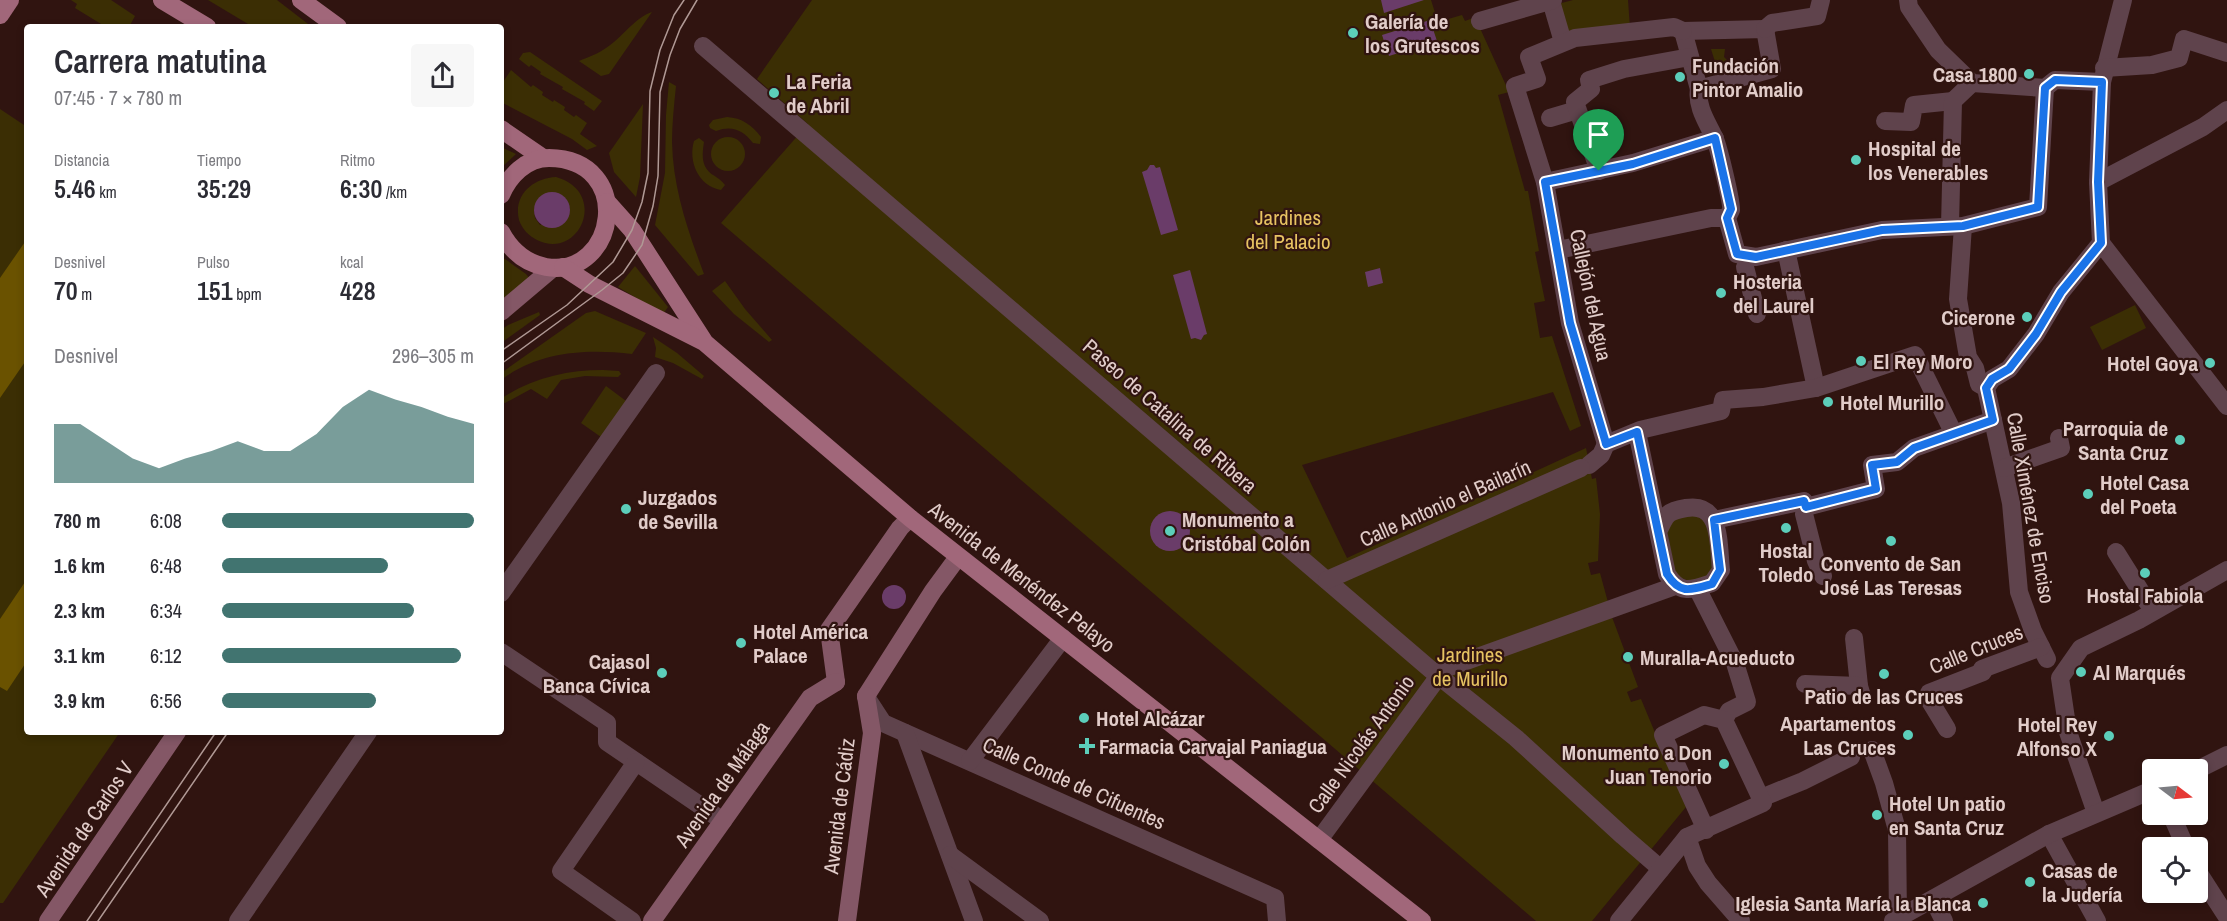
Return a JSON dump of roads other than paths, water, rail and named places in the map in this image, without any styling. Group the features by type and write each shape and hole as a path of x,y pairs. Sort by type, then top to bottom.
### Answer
{"main road":[{"path":"0,15 10,0"},
{"path":"162,0 202,24"},
{"path":"301,0 334,24"},
{"path":"504,131 543,158"},
{"path":"504,188 507,181 523,166 543,158 564,158 584,166 599,182 607,202 632,230 704,342"},
{"path":"558,268 583,259 598,244 607,224 607,202"},
{"path":"504,238 514,253 534,265 558,268 704,342"},
{"name":"Avenida de Menéndez Pelayo","path":"704,342 910,518 1422,921"}],"street":[{"path":"1480,21 1552,0 1563,42 1616,32 1674,27 1683,32 1765,29 1772,23 1817,16 1821,0"},
{"path":"2123,0 2103,75 2098,182 2101,243 2227,406"},
{"path":"1909,4 1938,50 1972,83 2045,88 2055,80 2103,75 2179,58 2184,39 2227,53"},
{"path":"1699,89 1772,69 1765,29"},
{"path":"1683,32 1707,127 1715,138 1731,209 1727,218 1737,254 1751,262 1786,250 1882,230 1957,226 2038,207 2045,88"},
{"name":"Callejón del Agua","path":"1563,42 1529,57 1537,79 1515,86 1545,182 1570,323 1606,444"},
{"name":"Paseo de Catalina de Ribera","path":"703,46 1439,676 1516,738 1661,869"},
{"path":"1599,171 1575,102 1591,89 1589,80 1624,69 1690,57"},
{"path":"1886,121 1911,122 1914,105 1953,100 1972,83"},
{"name":"Calle Ximénez de Enciso","path":"1953,100 1958,299 1968,357 1975,368 1978,384 1986,388 2004,468 2011,503 2019,592 2033,631 2044,653"},
{"path":"1550,118 1577,110"},
{"path":"2098,182 2203,127 2227,110"},
{"path":"1545,182 1633,164 1715,138"},
{"path":"1558,250 1711,218 1727,218"},
{"path":"1986,388 1992,379 2009,369 2036,334 2061,292 2101,243"},
{"path":"1786,250 1816,388"},
{"path":"1751,262 1756,314"},
{"path":"504,310 558,268"},
{"path":"1606,444 1639,431 1720,411 1723,400 1763,397 1816,388 1915,356 1954,434"},
{"path":"504,589 656,374"},
{"path":"1806,507 1876,489 1872,465 1897,462 1914,448 1993,420"},
{"path":"1639,431 1667,574 1675,586 1684,590 1712,584 1720,570 1714,520 1707,511 1698,506 1671,511 1659,530"},
{"path":"2004,468 2061,448 2059,438"},
{"name":"Calle Antonio el Bailarín","path":"1327,580 1585,466 1601,455 1606,444"},
{"path":"1714,520 1804,501 1806,507 1804,514 1816,561 1823,576"},
{"path":"910,518 900,528 829,630 836,682 866,696 958,556"},
{"path":"2116,552 2153,611"},
{"path":"2097,813 2068,732 2060,678 2081,648 2227,570"},
{"name":"Calle Nicolás Antonio","path":"1319,840 1444,669 1675,586"},
{"path":"1697,588 1735,663 1747,702 1729,711 1724,720"},
{"path":"970,761 1063,638"},
{"path":"1806,684 1861,691 1854,638"},
{"name":"Calle Cruces","path":"1947,729 1929,697 1983,672 1982,669 2044,653"},
{"path":"504,654 607,723 607,742 723,821"},
{"name":"Avenida de Málaga","path":"652,921 810,698 836,682"},
{"name":"Calle Conde de Cifuentes","path":"866,696 883,723 1275,898 1277,921"},
{"name":"Avenida de Cádiz","path":"847,921 872,733 866,696"},
{"path":"1706,830 1663,735 1704,715 1724,720"},
{"path":"1619,921 1687,837 1763,803 1724,720"},
{"path":"905,733 974,921"},
{"name":"Avenida de Carlos V","path":"48,921 175,735"},
{"path":"238,921 361,735"},
{"path":"1872,750 1897,830 1896,920"},
{"path":"2208,765 2227,756"},
{"path":"1761,798 1803,782 1851,757"},
{"path":"632,921 561,872 636,762"},
{"path":"1896,920 2049,834 2142,794"},
{"path":"2049,834 2097,921"},
{"path":"1687,837 1697,866 1708,883 1742,921"},
{"path":"951,855 1040,921"},
{"path":"2208,888 2227,917"},
{"path":"1933,898 1944,921"}],"tram line":[{"path":"504,349 567,305 613,262 632,230 642,202 648,173 650,91 660,50 674,15 684,0"},
{"path":"504,362 623,273 642,245 653,206 658,176 660,92 680,29 697,0"},
{"path":"87,921 214,735"},
{"path":"98,921 226,735"}],"place":[{"name":"Galería de los Grutescos","path":"1353,33"},
{"name":"Casa 1800","path":"2029,74"},
{"name":"Fundación Pintor Amalio","path":"1680,77"},
{"name":"La Feria de Abril","path":"774,93"},
{"name":"Hospital de los Venerables","path":"1856,160"},
{"name":"Hosteria del Laurel","path":"1721,293"},
{"name":"Cicerone","path":"2027,317"},
{"name":"El Rey Moro","path":"1861,361"},
{"name":"Hotel Goya","path":"2210,363"},
{"name":"Hotel Murillo","path":"1828,402"},
{"name":"Parroquia de Santa Cruz","path":"2180,440"},
{"name":"Hotel Casa del Poeta","path":"2088,494"},
{"name":"Juzgados de Sevilla","path":"626,509"},
{"name":"Hostal Toledo","path":"1786,528"},
{"name":"Monumento a Cristóbal Colón","path":"1170,531"},
{"name":"Convento de San José Las Teresas","path":"1891,541"},
{"name":"Hostal Fabiola","path":"2145,573"},
{"name":"Hotel América Palace","path":"741,643"},
{"name":"Muralla-Acueducto","path":"1628,657"},
{"name":"Al Marqués","path":"2081,672"},
{"name":"Cajasol Banca Cívica","path":"662,673"},
{"name":"Patio de las Cruces","path":"1884,674"},
{"name":"Hotel Alcázar","path":"1084,718"},
{"name":"Apartamentos Las Cruces","path":"1908,735"},
{"name":"Hotel Rey Alfonso X","path":"2109,736"},
{"name":"Farmacia Carvajal Paniagua","path":"1087,746"},
{"name":"Monumento a Don Juan Tenorio","path":"1724,764"},
{"name":"Hotel Un patio en Santa Cruz","path":"1877,815"},
{"name":"Casas de la Judería","path":"2030,882"},
{"name":"Iglesia Santa María la Blanca","path":"1983,903"}],"park label":[{"name":"Jardines del Palacio","path":"1288,229"},
{"name":"Jardines de Murillo","path":"1470,666"}]}
